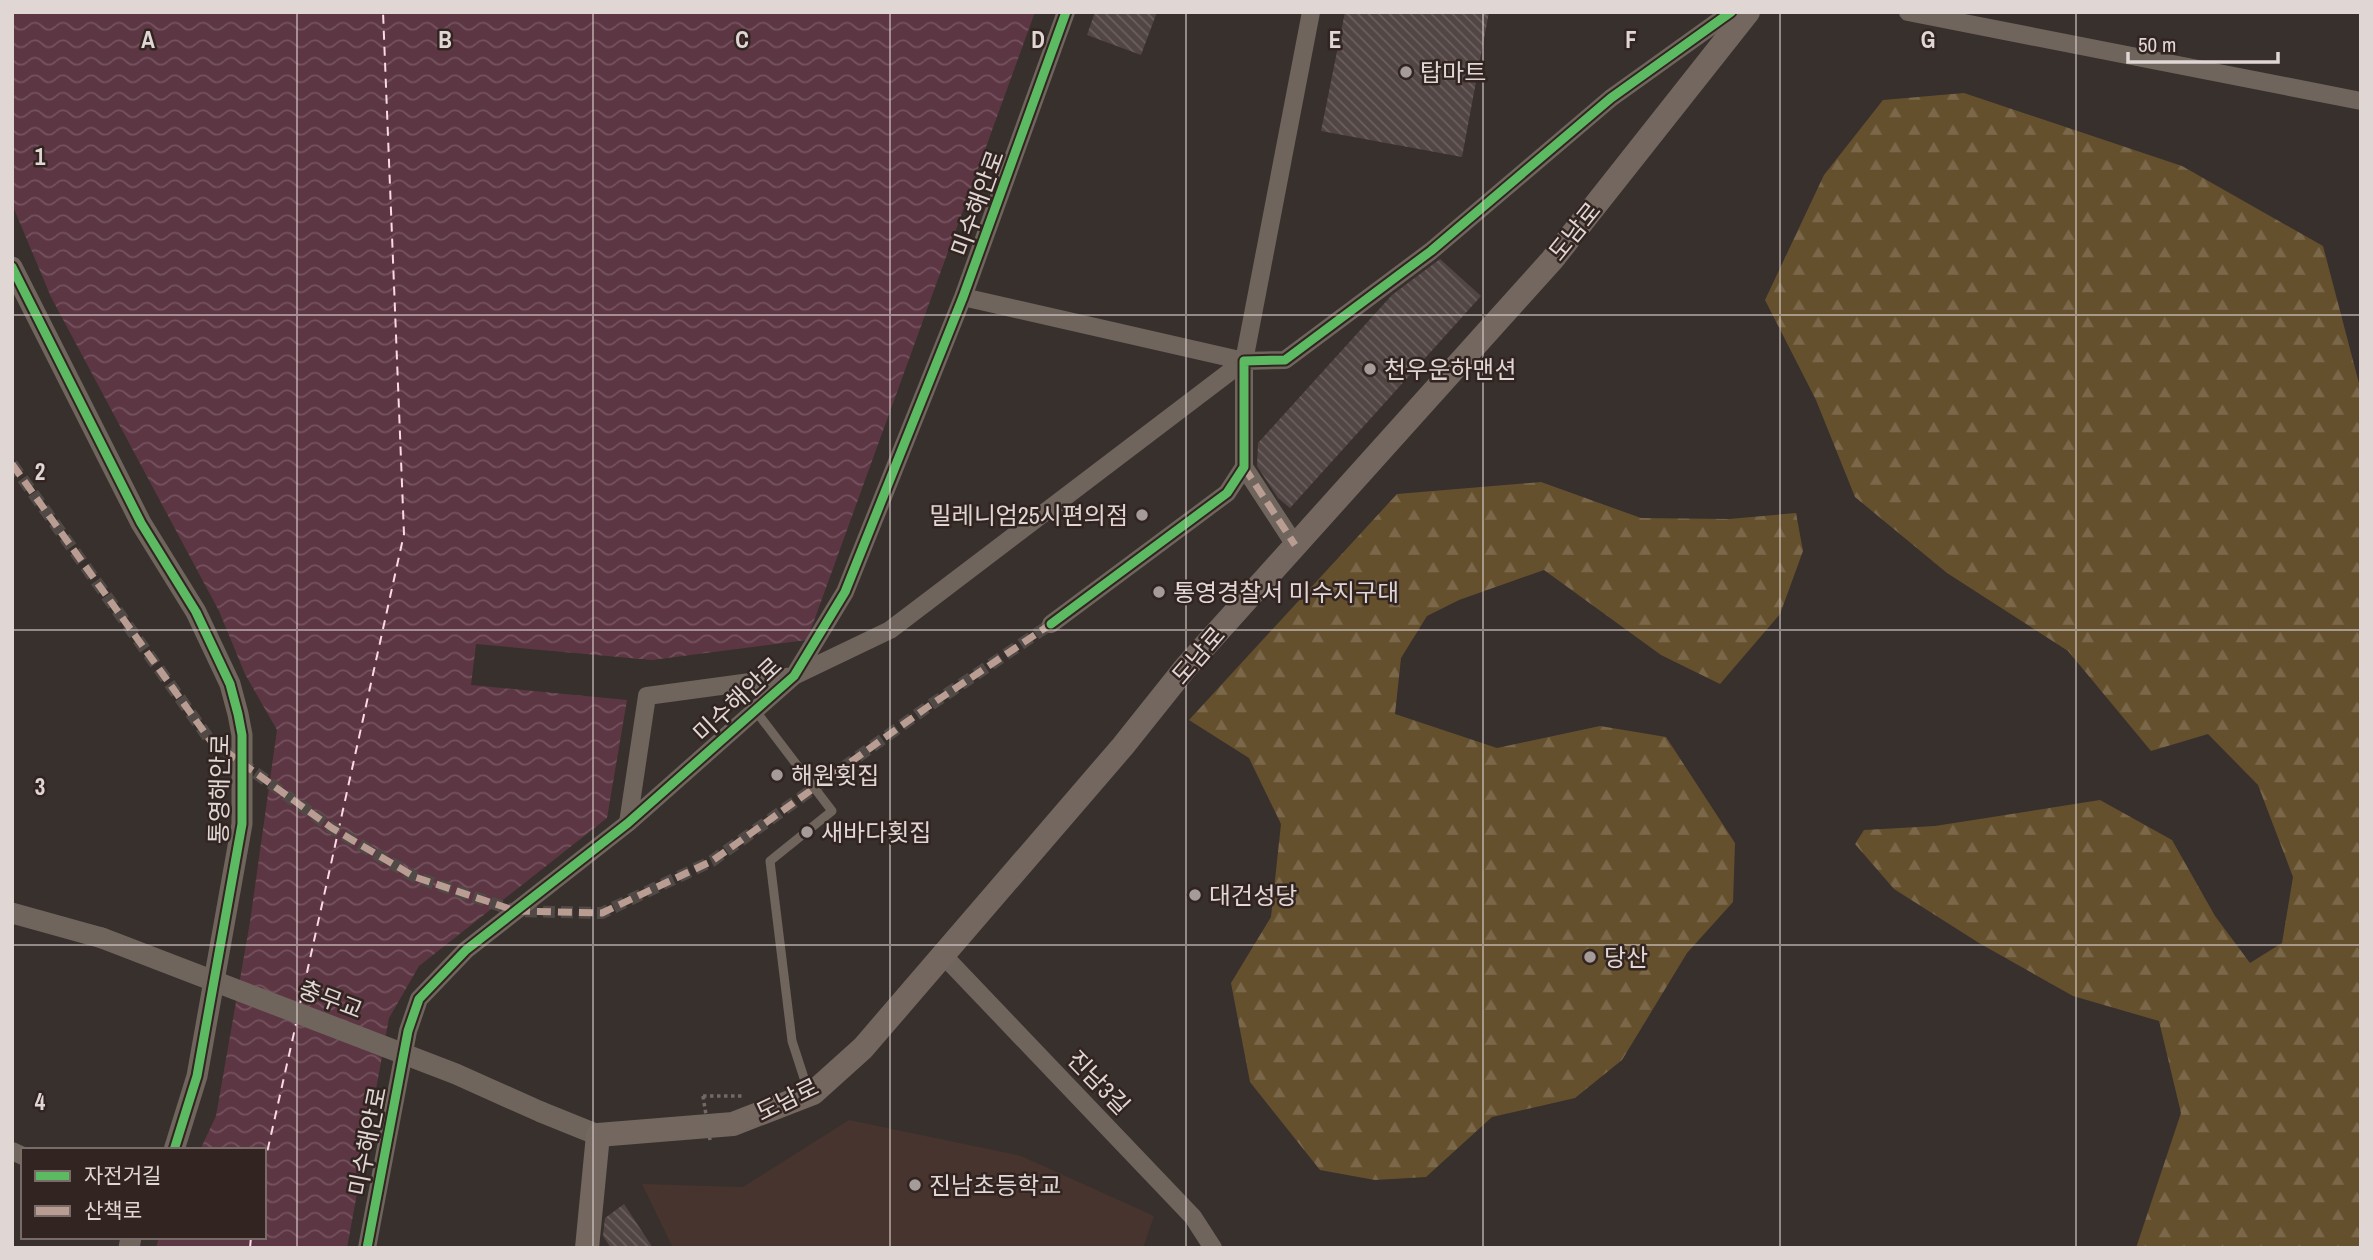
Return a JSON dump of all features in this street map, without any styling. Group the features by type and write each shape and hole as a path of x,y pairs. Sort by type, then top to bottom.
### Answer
{"main road":[{"name":"도남로","path":"598,1135 733,1124 813,1093 863,1048 1123,746 1186,667 1552,260 1748,12"},
{"path":"587,1248 598,1135"}],"street":[{"name":"미수해안로","path":"367,1248 408,1031 419,999 467,950 628,822 794,676 845,592 963,297 1066,12"},
{"path":"1295,545 1244,467 1244,361 1311,12"},
{"path":"963,297 1244,361 1285,360 1431,251 1611,98 1731,12"},
{"path":"1908,12 2361,101"},
{"name":"통영해안로","path":"12,267 141,523 196,612 230,684 242,735 242,824 197,1076 175,1148"},
{"path":"628,822 647,696 794,676 890,630 1244,361"},
{"path":"1051,624 1227,493 1244,467"},
{"name":"충무교","path":"12,913 102,938 456,1074 598,1135"},
{"name":"진남3길","path":"943,955 1193,1217 1213,1248"}],"lane":[{"path":"755,710 832,811 770,861 792,1041 804,1078 813,1093"}],"path":[{"path":"703,1096 710,1140"}],"shaded area":[{"name":"진남초등학교","path":"849,1120 1021,1156 1154,1216 1143,1248 673,1248 642,1184 743,1187"}],"green space":[{"path":"1964,93 2182,166 2323,246 2361,391 2361,1248 2136,1248 2181,1113 2159,1021 2073,996 1979,943 1894,889 1855,844 1864,830 1935,826 2100,800 2172,840 2215,916 2250,963 2282,943 2293,877 2258,785 2208,734 2151,751 2068,651 1947,573 1855,497 1816,400 1765,300 1824,175 1883,100"},
{"path":"1541,482 1641,518 1729,519 1796,513 1803,551 1780,614 1720,684 1661,655 1544,570 1459,600 1427,616 1401,658 1395,714 1497,748 1600,726 1666,737 1735,843 1733,902 1687,953 1622,1060 1575,1098 1492,1117 1426,1177 1375,1180 1320,1170 1250,1082 1231,983 1271,917 1281,824 1249,758 1189,720 1397,494"}],"water":[{"path":"12,12 1035,12 807,640 652,660 476,644 471,685 627,700 607,818 419,966 389,1018 347,1248 156,1248 158,1239 266,1239 266,1148 201,1148 216,1116 250,922 277,730 245,674 219,611 51,297 12,204"}],"building":[{"path":"1095,12 1157,12 1141,55 1087,35"},
{"name":"탑마트","path":"1345,12 1489,12 1462,157 1321,131"},
{"name":"천우운하맨션","path":"1440,259 1481,296 1290,508 1278,498 1257,466 1258,443 1392,295"},
{"path":"624,1204 653,1248 611,1248 603,1236 605,1218"}],"ferry route":[{"path":"300,1004 404,534 383,12"},
{"path":"266,1157 296,1024"},
{"path":"250,1248 251,1239"}],"tunnel":[{"path":"12,464 210,740 332,828 415,877 516,911 602,913 712,861 929,706 1051,624"}],"marked path":[{"path":"12,464 210,740 332,828 415,877 516,911 602,913 712,861 929,706 1051,624"},
{"path":"1244,467 1295,545"}],"cycle path":[{"path":"367,1248 408,1031 419,999 466,950 628,823 794,676 845,592 963,297 1066,12"},
{"path":"1051,624 1227,493 1244,467 1244,361 1285,360 1431,251 1611,98 1731,12"},
{"path":"12,267 141,523 196,612 230,684 242,735 242,824 197,1076 175,1148"}],"place":[{"name":"탑마트","path":"1406,72"},
{"name":"천우운하맨션","path":"1370,369"},
{"name":"밀레니엄25시편의점","path":"1142,515"},
{"name":"통영경찰서 미수지구대","path":"1159,592"},
{"name":"해원횟집","path":"777,775"},
{"name":"새바다횟집","path":"807,832"},
{"name":"대건성당","path":"1195,895"},
{"name":"당산","path":"1590,957"},
{"name":"진남초등학교","path":"915,1185"}]}
